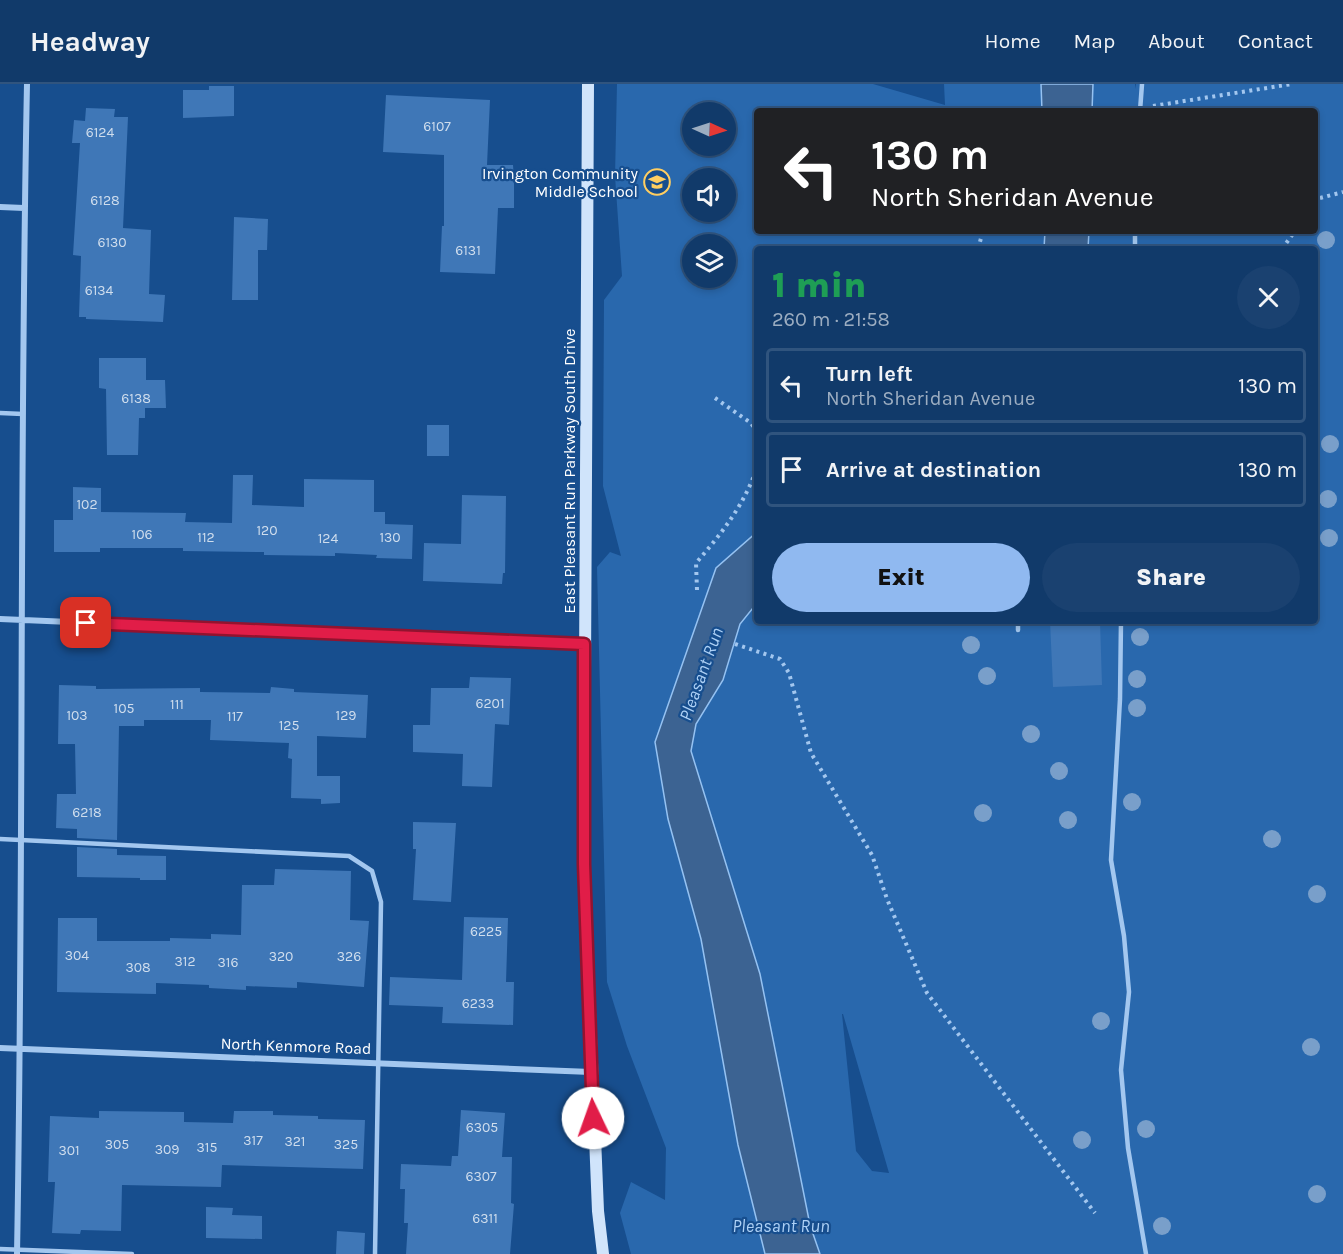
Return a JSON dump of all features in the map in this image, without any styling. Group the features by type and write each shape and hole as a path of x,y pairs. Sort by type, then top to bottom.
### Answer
{"street":[{"path":"17,1252 21,1048 21,620 27,84"},
{"name":"East Pleasant Run Parkway South Drive","path":"588,84 584,864 591,1072 598,1211 603,1254"},
{"path":"0,207 24,208"},
{"path":"0,619 584,644"},
{"name":"North Kenmore Road","path":"0,1048 591,1072"}],"lane":[{"path":"1140,108 1142,84"},
{"path":"0,413 23,414"},
{"path":"1018,624 1018,630"},
{"path":"1121,624 1120,699 1111,860 1124,936 1129,992 1121,1070 1127,1137 1146,1254"},
{"path":"0,839 349,856 372,871 381,902 375,1254"},
{"path":"0,1249 17,1252 132,1254"}],"path":[{"path":"1152,108 1292,84"},
{"path":"1318,197 1343,192"},
{"path":"715,398 751,423 754,428"},
{"path":"697,590 696,563 725,528 754,476"},
{"path":"735,644 780,659 789,673 811,753 872,855 887,899 927,993 1095,1213"}],"shaded area":[{"path":"617,84 873,84 945,105 944,84 1055,84 1054,100 1087,99 1088,84 1135,84 1135,89 1136,84 1343,84 1343,1254 811,1254 790,1177 772,1044 724,873 695,780 683,756 689,725 702,707 685,682 664,755 669,793 693,868 713,952 740,1104 748,1173 765,1254 631,1254 620,1213 631,1182 665,1200 666,1148 627,1046 607,982 597,567 610,552 621,556 603,486 604,300 622,276 615,176","holes":["843,1014 889,1173 872,1171 856,1151"]}],"water":[{"path":"1041,84 1093,84 1092,108 1042,108"},
{"path":"1045,234 1089,234 1088,246 1044,246"},
{"name":"Pleasant Run","path":"754,535 754,607 740,624 723,680 696,724 691,751 760,974 810,1225 820,1254 765,1254 738,1145 701,939 668,819 655,742 716,568"}],"building":[{"path":"209,86 234,86 234,116 183,118 183,90 209,90"},
{"path":"386,95 490,100 487,165 513,165 514,179 514,208 498,208 495,274 440,272 442,226 444,226 444,155 383,152"},
{"path":"86,108 115,109 114,117 128,117 123,228 151,230 149,294 165,295 163,322 79,317 81,256 73,255 80,143 72,143 74,120 85,121"},
{"path":"234,217 268,219 267,250 258,250 258,300 232,300"},
{"path":"99,358 146,358 146,380 165,380 166,408 145,408 145,418 139,418 138,455 107,455 106,389 99,388"},
{"path":"427,425 449,425 449,456 427,456"},
{"path":"233,475 253,475 252,505 304,507 304,479 374,480 374,512 385,512 385,524 413,525 412,559 335,553 335,556 264,555 264,552 183,551 183,548 100,548 100,552 54,552 54,520 73,520 73,487 101,488 101,512 186,513 185,522 232,523"},
{"path":"462,495 506,496 505,573 503,573 502,584 423,581 424,543 461,544"},
{"path":"1050,624 1100,624 1102,685 1053,687"},
{"path":"470,677 511,678 509,725 495,724 492,787 462,786 463,754 413,752 413,725 430,725 431,688 469,688"},
{"path":"59,685 96,686 96,689 200,688 200,692 270,693 271,687 294,689 294,692 368,695 366,738 317,736 317,776 340,776 340,803 321,804 321,799 291,798 292,759 288,758 289,743 210,740 211,720 144,720 144,726 119,726 117,840 77,838 77,829 56,828 57,794 76,794 75,744 58,744"},
{"path":"413,822 456,823 451,902 413,900 416,849 413,849"},
{"path":"77,847 117,849 117,855 166,856 166,880 77,877"},
{"path":"275,869 351,871 350,920 369,921 364,987 297,982 297,988 246,986 246,990 209,988 209,985 156,983 156,994 57,992 58,918 97,918 97,941 170,941 170,938 211,939 211,934 241,935 242,885 274,885"},
{"path":"464,917 508,918 506,982 514,982 513,1025 442,1023 443,1007 389,1005 390,977 462,980"},
{"path":"461,1110 505,1113 502,1157 512,1157 511,1203 514,1204 510,1254 406,1254 408,1223 404,1223 405,1189 400,1189 401,1164 451,1166 452,1156 458,1156"},
{"path":"99,1111 184,1112 184,1122 233,1123 234,1111 273,1111 273,1115 365,1120 363,1169 222,1165 221,1187 122,1185 121,1231 81,1230 80,1234 52,1233 55,1182 48,1182 50,1116 99,1118"},
{"path":"206,1207 233,1208 232,1215 262,1216 262,1239 206,1238"},
{"path":"337,1231 365,1233 364,1254 336,1254"}],"place":[{"name":"Irvington Community Middle School","path":"657,182"}],"route":[{"path":"86,623 584,644 584,864 593,1118"}]}
